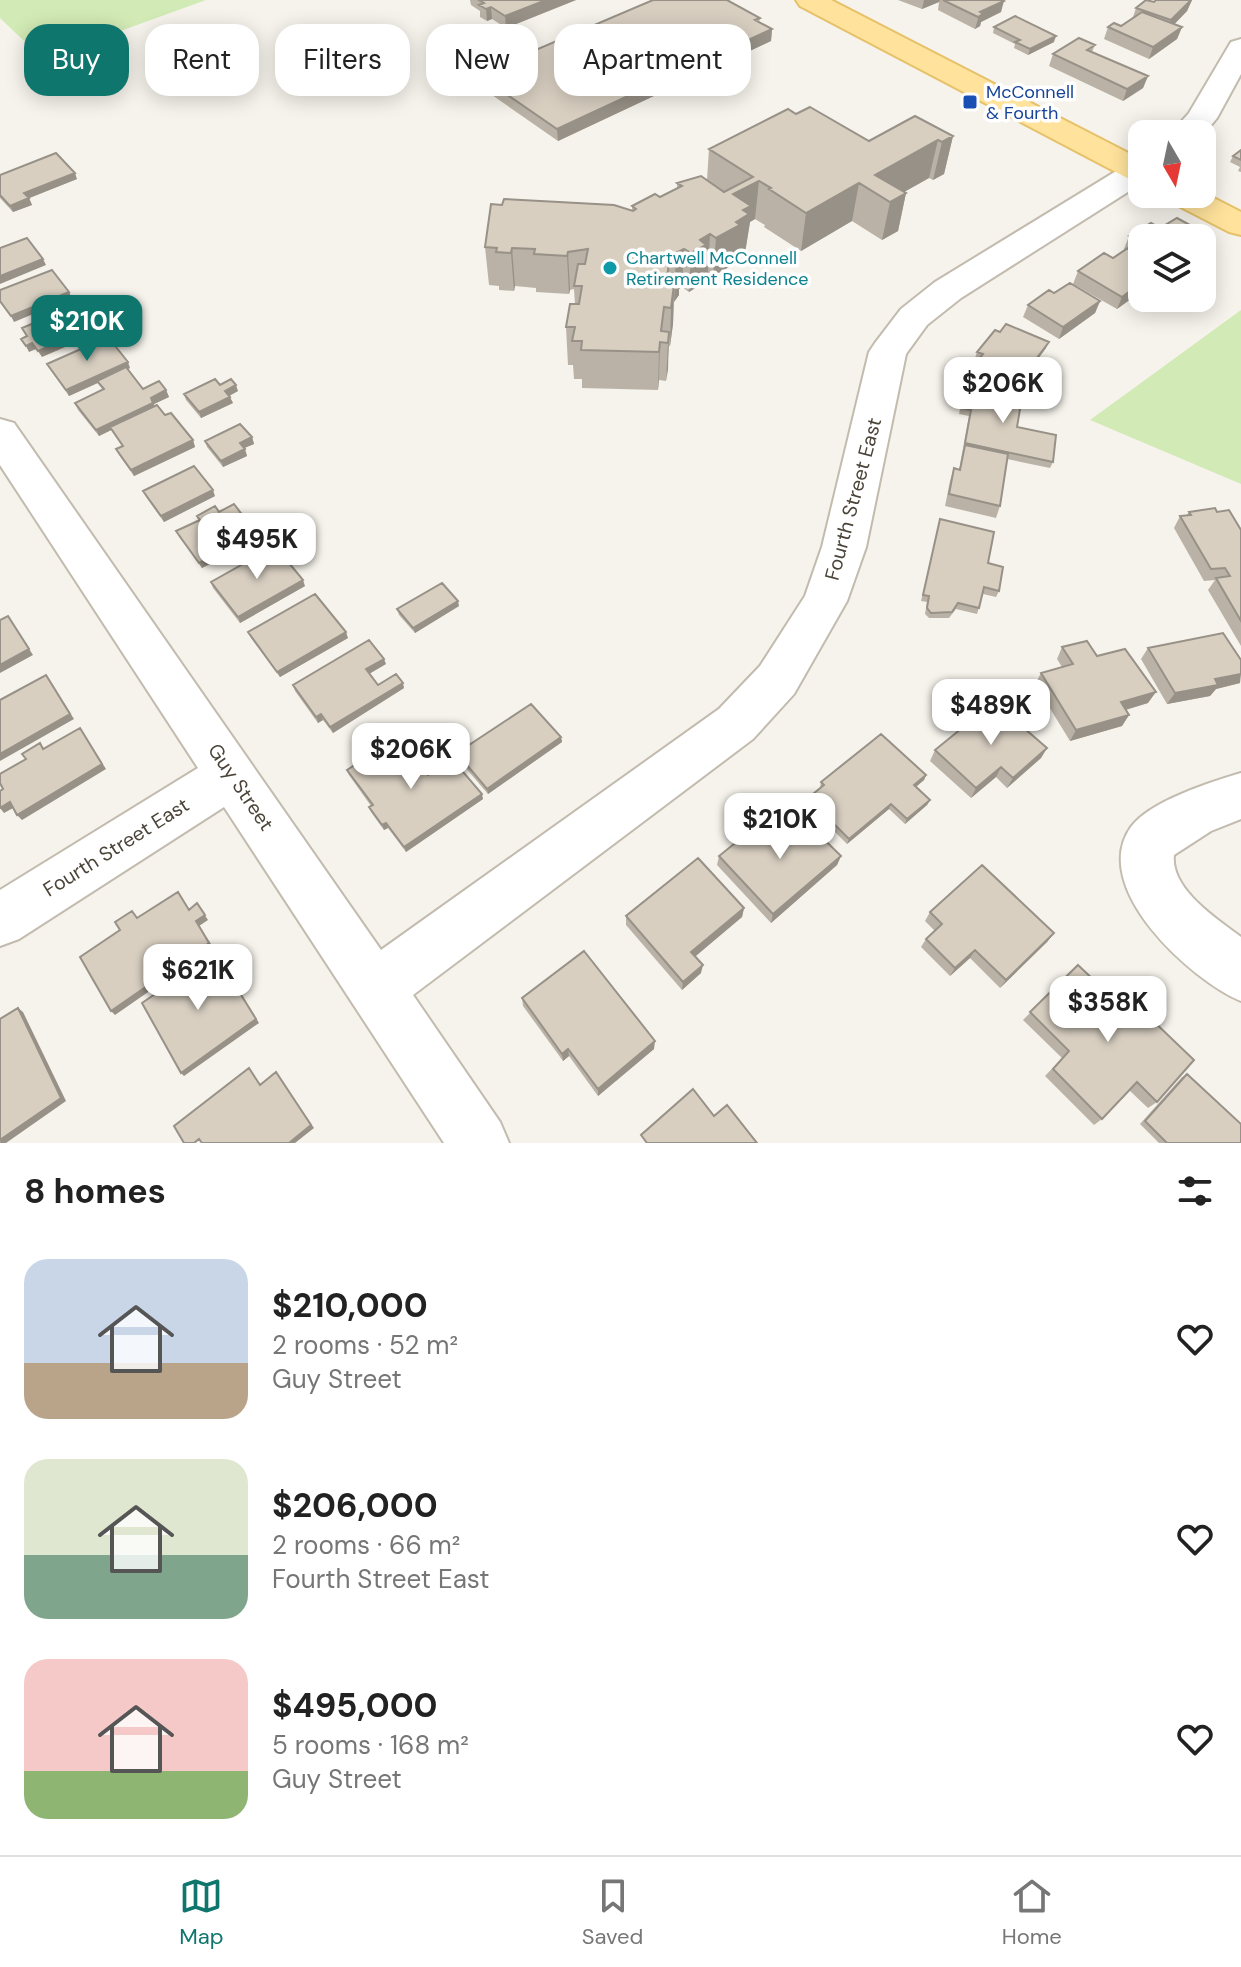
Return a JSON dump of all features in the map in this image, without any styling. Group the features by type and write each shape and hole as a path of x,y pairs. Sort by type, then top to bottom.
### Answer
{"main road":[{"path":"810,0 1128,164"},
{"path":"1208,208 1241,225"}],"street":[{"path":"1200,120 1241,48"},
{"name":"Fourth Street East","path":"375,989 747,713 777,680 825,601 844,547 888,352 914,317 948,290 1128,179"},
{"name":"Guy Street","path":"0,433 479,1143"},
{"name":"Fourth Street East","path":"0,920 232,774"},
{"path":"1241,796 1201,810 1162,832 1150,843 1147,869 1156,893 1175,915 1241,973"}],"green space":[{"path":"0,0 206,0 129,28 129,24 24,24 24,41 0,18"},
{"path":"1241,310 1241,484 1090,420"}],"building":[{"path":"479,0 546,0 505,16 491,7 486,9 479,5 484,3"},
{"path":"653,0 727,0 760,18 755,20 772,29 751,39 751,24 597,24"},
{"path":"943,0 1004,1 980,12 983,14 978,17"},
{"path":"1146,0 1191,0 1171,20 1136,8"},
{"path":"1142,12 1182,27 1153,47 1108,27 1114,23 1121,26"},
{"path":"1015,16 1056,36 1030,49 1015,42 1020,40 994,27"},
{"path":"1079,38 1095,45 1087,50 1148,76 1127,89 1053,54"},
{"path":"554,42 554,96 628,96 557,129 509,96 538,96 538,49"},
{"path":"810,107 869,141 915,116 953,136 942,142 938,140 875,175 906,193 890,202 859,183 806,213 759,181 733,194 751,206 743,210 749,214 736,222 740,225 716,238 710,234 700,240 706,245 691,253 684,249 676,253 681,257 675,264 669,263 666,285 674,285 671,308 664,307 661,331 669,332 668,343 660,342 659,352 581,350 582,341 572,341 575,327 566,327 570,304 579,304 582,286 574,286 578,264 585,264 588,249 568,252 567,256 534,254 535,249 512,248 511,253 496,252 497,248 485,247 491,204 502,205 504,199 614,205 633,211 636,209 632,206 655,194 660,197 682,186 677,183 701,176 724,192 753,177 709,149 788,109 796,114"},
{"path":"56,153 75,173 24,193 29,198 10,206 0,195 0,175"},
{"path":"1177,218 1188,224 1167,224"},
{"path":"27,238 43,259 0,276 0,248"},
{"path":"1128,248 1128,292 1122,297 1078,271 1104,253 1113,258"},
{"path":"52,270 69,292 11,316 0,301 0,290"},
{"path":"1070,283 1100,301 1063,327 1028,305 1049,290 1054,293"},
{"path":"87,301 104,323 38,351 32,343 26,346 21,339 27,336 22,328"},
{"path":"1006,324 1049,342 1013,389 970,370 983,354 977,352 995,330 1000,332"},
{"path":"108,337 128,362 66,390 47,364"},
{"path":"126,367 143,389 159,381 166,390 151,398 153,403 96,430 75,403 104,389 97,381"},
{"path":"215,379 220,385 231,379 236,385 225,391 230,397 199,412 184,394"},
{"path":"965,382 978,384 978,388 1022,397 1017,427 1056,435 1053,462 965,443 971,410 961,408"},
{"path":"157,405 165,415 171,413 193,440 131,470 116,449 123,446 110,427"},
{"path":"240,424 252,437 240,443 245,449 221,461 205,441"},
{"path":"965,445 1008,454 1000,506 949,494 954,468 960,470"},
{"path":"194,466 213,490 161,516 143,491"},
{"path":"234,504 256,533 199,563 176,531 200,520 197,516 215,506 219,512"},
{"path":"1215,508 1217,512 1229,510 1241,530 1241,621 1216,578 1230,576 1225,568 1211,569 1180,516"},
{"path":"940,519 994,532 988,563 1003,567 999,591 984,587 979,608 958,603 952,612 931,613 927,608 929,596 923,595"},
{"path":"275,546 303,580 238,617 211,582"},
{"path":"442,583 458,601 413,628 397,609"},
{"path":"315,594 346,632 277,672 248,632"},
{"path":"8,616 29,649 0,665 0,620"},
{"path":"1223,633 1241,660 1241,674 1215,679 1218,685 1175,693 1148,648"},
{"path":"369,640 384,659 366,669 378,685 396,674 403,683 330,727 321,714 316,717 293,685"},
{"path":"1087,641 1097,656 1125,649 1156,692 1121,702 1129,715 1076,730 1041,673 1073,664 1062,647"},
{"path":"46,675 70,714 0,754 0,700"},
{"path":"994,702 1047,748 1013,778 1001,767 976,788 935,750"},
{"path":"531,704 561,737 487,789 457,753"},
{"path":"80,728 102,764 17,815 10,802 0,808 0,791 3,789 0,774 26,759 22,754 40,743 43,749"},
{"path":"881,734 926,775 914,785 930,800 907,819 891,804 849,839 808,798 824,785 821,782"},
{"path":"398,737 428,775 452,759 482,794 404,847 386,823 382,825 369,807 373,805 347,770"},
{"path":"799,815 841,856 773,914 719,856 760,823 773,836"},
{"path":"698,858 744,908 691,952 703,965 683,982 626,916"},
{"path":"982,865 1054,933 1006,980 975,950 955,968 926,939 942,924 930,912"},
{"path":"178,892 189,910 197,903 205,915 196,921 209,943 111,1011 80,957 120,930 115,922 132,911 137,918"},
{"path":"584,951 655,1041 598,1089 568,1049 562,1054 522,998"},
{"path":"215,953 256,1019 181,1073 142,1003"},
{"path":"1078,965 1117,1002 1125,994 1194,1060 1157,1102 1137,1082 1102,1119 1053,1069 1069,1051 1030,1012"},
{"path":"18,1008 61,1098 0,1140 0,1019"},
{"path":"249,1068 260,1085 276,1072 311,1125 289,1143 202,1143 199,1139 194,1143 184,1143 174,1126"},
{"path":"1187,1074 1241,1124 1241,1143 1167,1143 1145,1121"},
{"path":"693,1089 714,1116 727,1105 757,1143 647,1143 641,1135"}],"place":[{"name":"McConnell & Fourth","path":"970,102"},
{"name":"Chartwell McConnell Retirement Residence","path":"610,268"}]}
